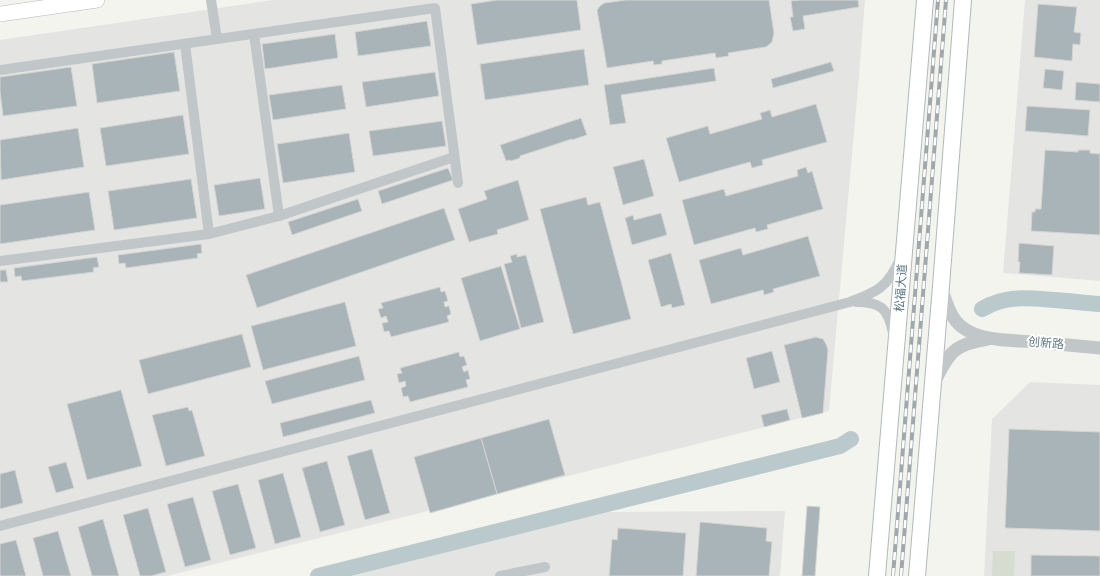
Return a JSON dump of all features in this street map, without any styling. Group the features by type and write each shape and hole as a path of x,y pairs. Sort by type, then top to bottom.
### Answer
{"main road":[{"path":"0,14 97,0"},
{"name":"松福大道","path":"877,576 925,0"},
{"path":"917,576 963,0"}],"street":[{"path":"211,0 217,39"},
{"path":"0,70 434,8 458,183"},
{"path":"254,34 279,216"},
{"path":"185,44 209,234"},
{"path":"0,261 209,234 279,216 454,157"},
{"path":"0,526 850,302 870,295 882,287 890,279 904,248"},
{"name":"创新路","path":"941,286 949,312 961,327 971,333 992,339 1100,348"},
{"path":"850,302 868,302 884,309 891,323 896,347"},
{"name":"创新路","path":"932,386 944,363 950,355 960,347 970,342 992,339"},
{"path":"500,576 545,567"}],"shaded area":[{"path":"273,0 865,0 829,411 167,576 0,576 0,40"},
{"path":"1025,0 1100,0 1100,281 1003,273"},
{"path":"1030,382 1100,385 1100,576 984,576 992,419"},
{"path":"785,511 780,576 352,576 604,512"},
{"path":"993,551 1015,551 1014,576 992,576"}],"building":[{"path":"497,0 577,0 581,30 477,45 471,4"},
{"path":"626,0 769,0 774,33 772,42 766,47 728,53 729,56 716,58 715,53 662,61 662,64 654,65 653,61 607,68 597,10 604,3"},
{"path":"858,0 859,7 803,16 805,29 793,31 790,17 793,17 791,1"},
{"path":"1038,4 1077,7 1074,32 1081,33 1080,45 1073,44 1072,61 1034,57"},
{"path":"427,21 431,46 358,56 355,32"},
{"path":"335,34 338,58 265,69 262,44"},
{"path":"584,49 589,85 485,100 480,64"},
{"path":"174,52 180,91 97,103 92,64"},
{"path":"831,62 834,71 773,88 771,79"},
{"path":"71,67 77,106 3,116 0,77"},
{"path":"714,68 716,81 621,95 626,123 610,125 604,85"},
{"path":"1045,69 1064,71 1062,90 1043,88"},
{"path":"435,72 439,96 366,107 362,82"},
{"path":"1076,82 1100,84 1100,102 1075,100"},
{"path":"342,85 346,109 273,120 269,95"},
{"path":"816,104 827,142 762,160 763,165 752,168 750,162 679,182 666,138 708,126 710,134 762,119 760,113 770,110 772,117"},
{"path":"1027,106 1090,110 1088,136 1025,131"},
{"path":"183,115 189,154 106,166 100,128"},
{"path":"581,118 587,135 520,156 520,158 511,161 506,161 500,145"},
{"path":"442,121 446,146 373,156 369,131"},
{"path":"78,128 84,167 1,180 0,140"},
{"path":"349,133 355,172 283,183 277,144"},
{"path":"1045,150 1078,152 1078,150 1090,150 1090,153 1100,154 1100,235 1031,231 1032,212 1035,212 1035,209 1041,209"},
{"path":"644,159 654,196 623,205 613,167"},
{"path":"806,167 808,173 812,171 823,209 767,225 768,229 756,232 755,228 694,245 682,200 724,189 726,196 798,176 797,170"},
{"path":"448,168 453,180 382,204 378,191"},
{"path":"260,178 265,209 219,216 214,185"},
{"path":"191,179 197,218 114,230 108,191"},
{"path":"518,180 529,220 497,230 498,234 469,242 458,209 487,199 484,191"},
{"path":"89,192 95,230 0,244 0,205"},
{"path":"586,197 588,205 600,202 631,319 573,334 540,209"},
{"path":"358,199 362,211 292,235 288,222"},
{"path":"444,208 455,240 257,308 246,275"},
{"path":"661,213 667,235 632,245 625,218 633,215 634,220"},
{"path":"808,236 820,276 773,289 774,292 764,295 763,290 711,304 699,260 741,248 743,255"},
{"path":"1019,243 1054,246 1052,275 1019,273"},
{"path":"201,244 202,253 197,254 198,258 126,268 125,263 119,264 118,255"},
{"path":"671,253 685,305 672,308 671,304 661,307 648,260"},
{"path":"517,254 517,257 526,255 544,322 521,328 504,264 512,262 510,256"},
{"path":"97,257 99,267 93,268 94,272 22,281 21,276 15,277 14,268"},
{"path":"501,266 520,329 480,341 461,278"},
{"path":"0,270 6,270 8,282 0,282"},
{"path":"440,287 441,292 445,291 448,301 444,302 445,307 449,306 451,314 447,316 449,322 391,337 389,331 384,332 382,323 388,322 386,316 381,318 378,309 383,308 381,303"},
{"path":"345,302 356,346 263,370 251,326"},
{"path":"242,334 251,367 148,394 139,360"},
{"path":"816,337 823,339 828,350 823,413 802,418 784,345"},
{"path":"772,351 780,382 754,389 746,358"},
{"path":"459,352 460,357 464,356 467,365 462,367 464,372 468,370 470,379 466,380 468,387 410,402 408,396 403,397 401,388 406,386 405,381 399,383 397,374 402,373 400,368"},
{"path":"359,356 365,380 272,404 265,381"},
{"path":"121,390 142,466 87,480 67,404"},
{"path":"371,400 375,413 283,437 280,423"},
{"path":"188,407 189,411 192,410 205,456 166,466 152,415"},
{"path":"787,409 790,420 764,427 761,415"},
{"path":"549,419 565,475 497,494 481,438"},
{"path":"1009,429 1100,432 1100,531 1005,528"},
{"path":"481,438 497,494 430,513 414,457"},
{"path":"372,449 390,513 365,520 347,456"},
{"path":"327,461 345,525 320,532 302,468"},
{"path":"66,462 74,488 56,493 48,467"},
{"path":"15,470 23,503 0,509 0,474"},
{"path":"283,473 301,537 275,544 258,480"},
{"path":"238,484 256,548 230,555 212,491"},
{"path":"193,497 211,560 185,567 167,504"},
{"path":"807,506 820,507 815,576 802,576"},
{"path":"148,508 166,572 151,576 140,576 123,515"},
{"path":"103,519 119,576 92,576 78,527"},
{"path":"700,522 767,528 766,541 772,542 769,576 696,576"},
{"path":"618,528 686,533 683,576 609,576 612,539 617,540"},
{"path":"58,531 71,576 43,576 33,538"},
{"path":"16,540 26,576 0,576 0,544"},
{"path":"1031,555 1100,556 1100,576 1031,576"}],"waterway":[{"path":"982,309 999,301 1016,298 1100,304"},
{"path":"318,576 840,446 851,439"}],"railway":[{"path":"893,576 938,0"},
{"path":"901,576 946,0"}]}
